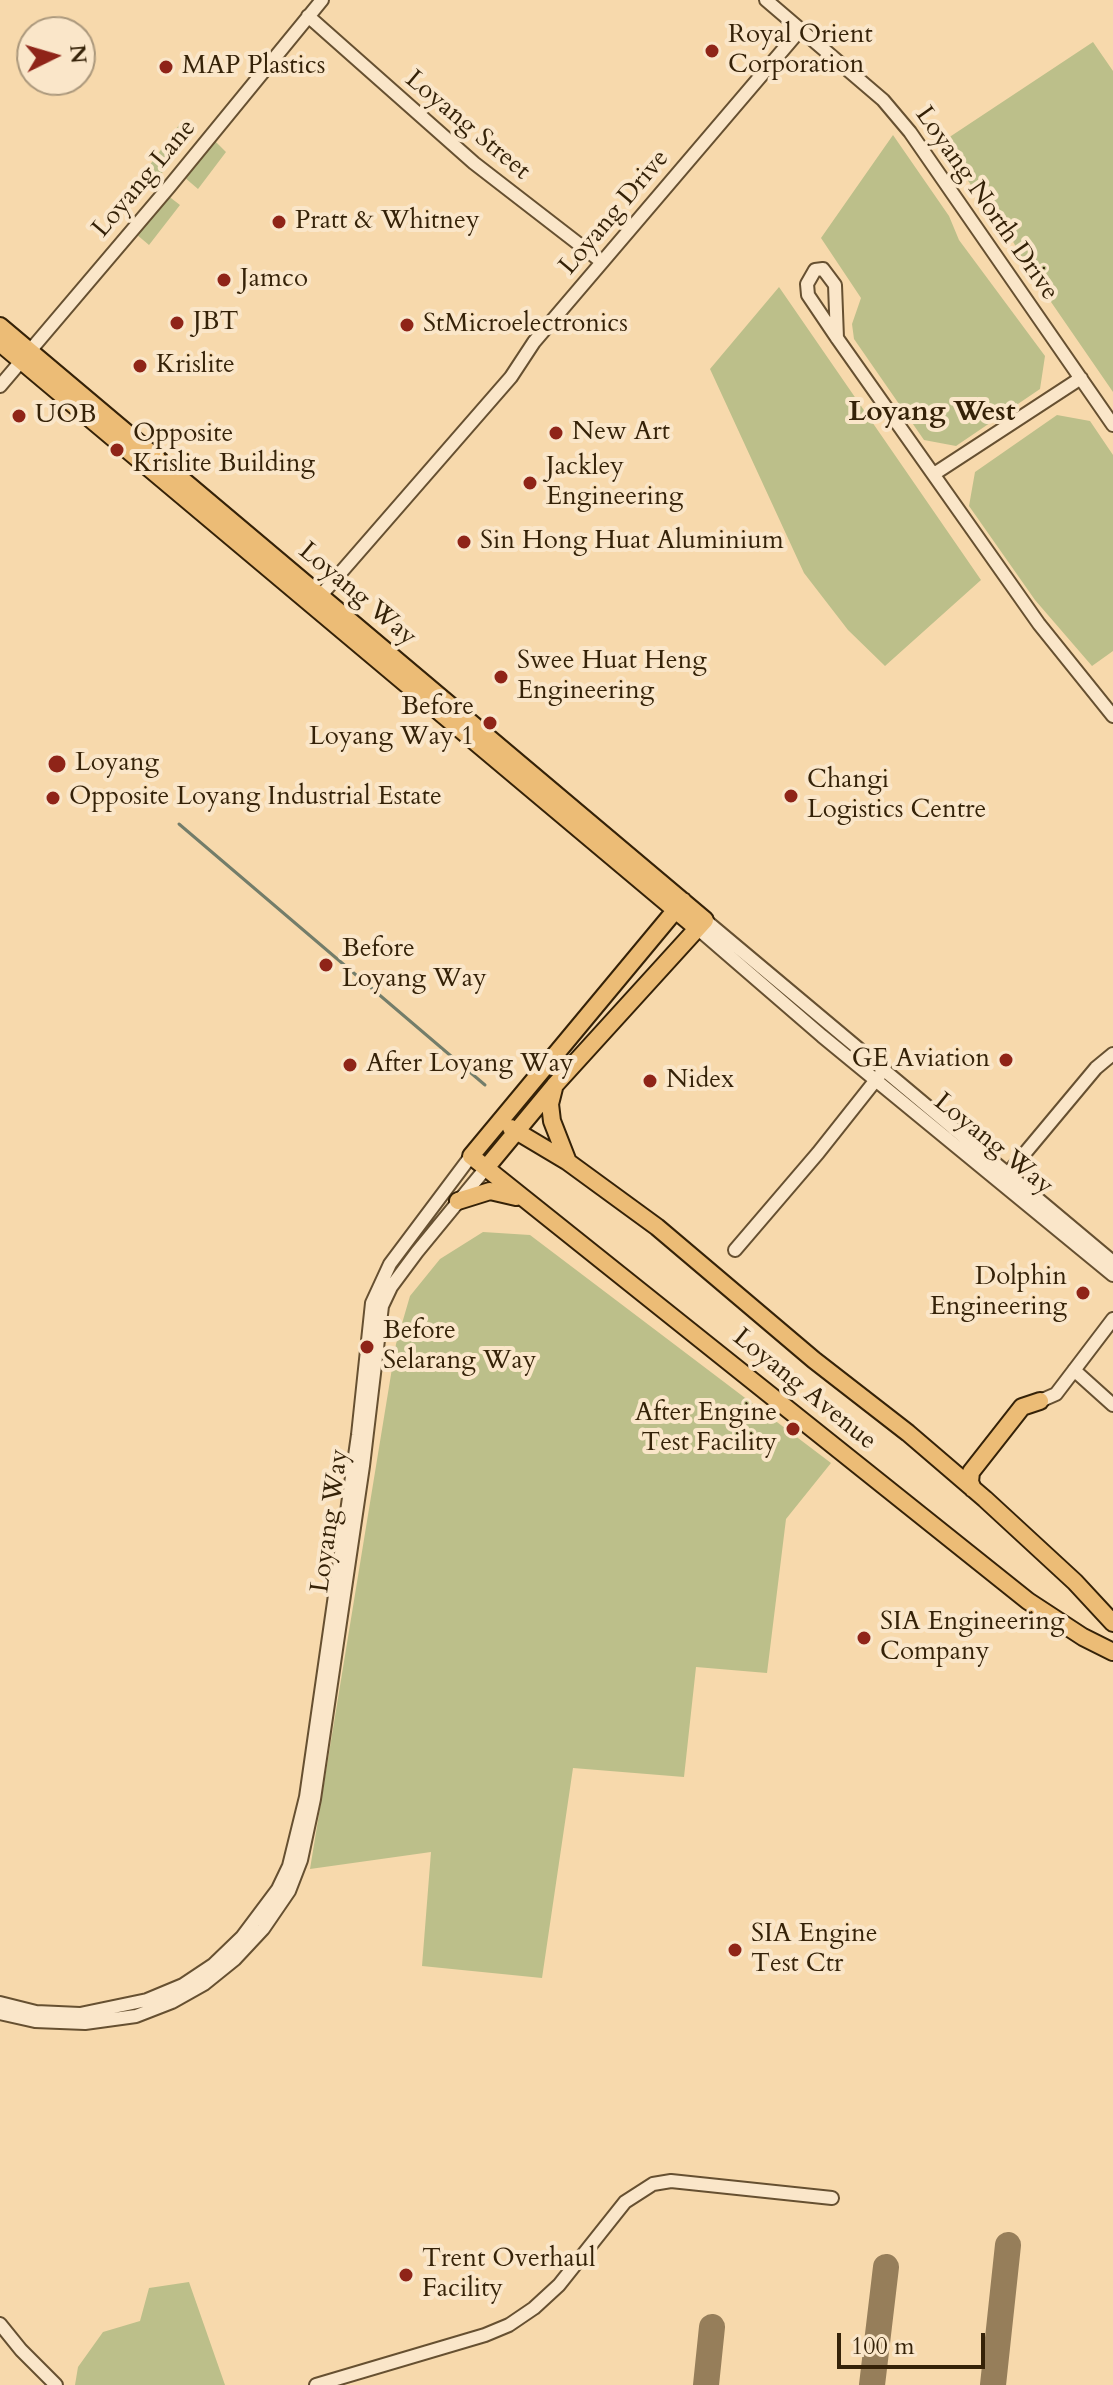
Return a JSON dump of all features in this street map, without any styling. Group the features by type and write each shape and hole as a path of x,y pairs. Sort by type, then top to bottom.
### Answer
{"main road":[{"name":"Loyang Way","path":"0,326 25,356 701,924 554,1086 486,1168"},
{"name":"Loyang Way","path":"0,343 25,356"},
{"name":"Loyang Way","path":"471,1156 679,905"},
{"path":"554,1086 550,1104 552,1121 568,1162"},
{"name":"Loyang Avenue","path":"500,1121 568,1162 657,1227 973,1489 1075,1582 1113,1623"},
{"name":"Loyang Avenue","path":"471,1156 1028,1601 1083,1637 1113,1652"},
{"path":"458,1201 490,1191 525,1201"},
{"path":"973,1489 971,1472 1022,1407 1040,1401"}],"street":[{"name":"Loyang Lane","path":"0,386 322,0"},
{"path":"766,0 800,30"},
{"name":"Loyang Street","path":"308,16 481,170 602,262"},
{"name":"Loyang Drive","path":"316,600 511,377 534,342 800,30"},
{"name":"Loyang North Drive","path":"800,30 883,100 910,132 1113,425"},
{"path":"837,338 835,285 823,269 815,270 807,284 808,295 837,338 1039,624 1113,716"},
{"path":"934,474 1081,378"},
{"name":"Loyang Way","path":"701,924 878,1065 1113,1275"},
{"name":"Loyang Way","path":"701,924 876,1080 1113,1262"},
{"path":"1004,1178 1096,1068 1113,1054"},
{"path":"735,1250 876,1080 878,1065"},
{"name":"Loyang Way","path":"0,2003 36,2012 80,2014 147,2000 183,1985 213,1965 249,1930 278,1889 289,1866 306,1797 358,1435 372,1303 390,1264 471,1156"},
{"name":"Loyang Way","path":"0,2013 35,2021 85,2023 136,2016 172,2002 204,1984 235,1959 263,1929 289,1891 311,1822 353,1539 382,1306 404,1268 486,1168"},
{"path":"1040,1401 1056,1394 1113,1319"},
{"path":"1074,1370 1113,1405"},
{"path":"316,2385 485,2335 509,2325 559,2285 625,2202 653,2184 671,2181 832,2198"},
{"path":"0,2324 56,2385"}],"green space":[{"path":"1093,42 1113,71 1113,392 1029,270 1002,222 977,194 942,142"},
{"path":"179,125 192,136 153,184 141,177"},
{"path":"893,135 949,216 959,240 1045,356 1040,389 956,446 924,440 854,339 852,324 861,298 821,238"},
{"path":"213,139 226,152 198,189 184,177"},
{"path":"167,195 180,205 149,245 136,234"},
{"path":"779,287 981,580 885,666 848,630 804,573 710,369"},
{"path":"1057,415 1090,421 1113,455 1113,651 1092,666 1035,600 969,506 975,472"},
{"path":"483,1232 530,1235 831,1463 786,1519 767,1673 696,1667 684,1777 573,1768 542,1978 422,1966 431,1852 310,1869 396,1344 410,1296 440,1259"},
{"path":"189,2282 225,2385 75,2385 78,2367 103,2332 140,2321 149,2288"}],"waterway":[{"path":"179,824 485,1085"}],"taxiway":[{"path":"993,2385 1008,2245"},
{"path":"872,2385 886,2267"},
{"path":"706,2385 712,2327"}],"place":[{"name":"Royal Orient Corporation","path":"712,51"},
{"name":"MAP Plastics","path":"166,67"},
{"name":"Pratt & Whitney","path":"279,222"},
{"name":"Jamco","path":"224,280"},
{"name":"JBT","path":"177,323"},
{"name":"StMicroelectronics","path":"407,325"},
{"name":"Krislite","path":"140,366"},
{"name":"UOB","path":"19,416"},
{"name":"New Art","path":"556,433"},
{"name":"Opposite Krislite Building","path":"117,450"},
{"name":"Jackley Engineering","path":"530,483"},
{"name":"Sin Hong Huat Aluminium","path":"464,542"},
{"name":"Swee Huat Heng Engineering","path":"501,677"},
{"name":"Before Loyang Way 1","path":"490,723"},
{"name":"Loyang","path":"57,764"},
{"name":"Changi Logistics Centre","path":"791,796"},
{"name":"Opposite Loyang Industrial Estate","path":"53,798"},
{"name":"Before Loyang Way","path":"326,965"},
{"name":"GE Aviation","path":"1006,1060"},
{"name":"After Loyang Way","path":"350,1065"},
{"name":"Nidex","path":"650,1081"},
{"name":"Dolphin Engineering","path":"1083,1293"},
{"name":"Before Selarang Way","path":"367,1347"},
{"name":"After Engine Test Facility","path":"793,1429"},
{"name":"SIA Engineering Company","path":"864,1638"},
{"name":"SIA Engine Test Ctr","path":"735,1950"},
{"name":"Trent Overhaul Facility","path":"406,2275"}],"district":[{"name":"Loyang West","path":"932,414"}]}
